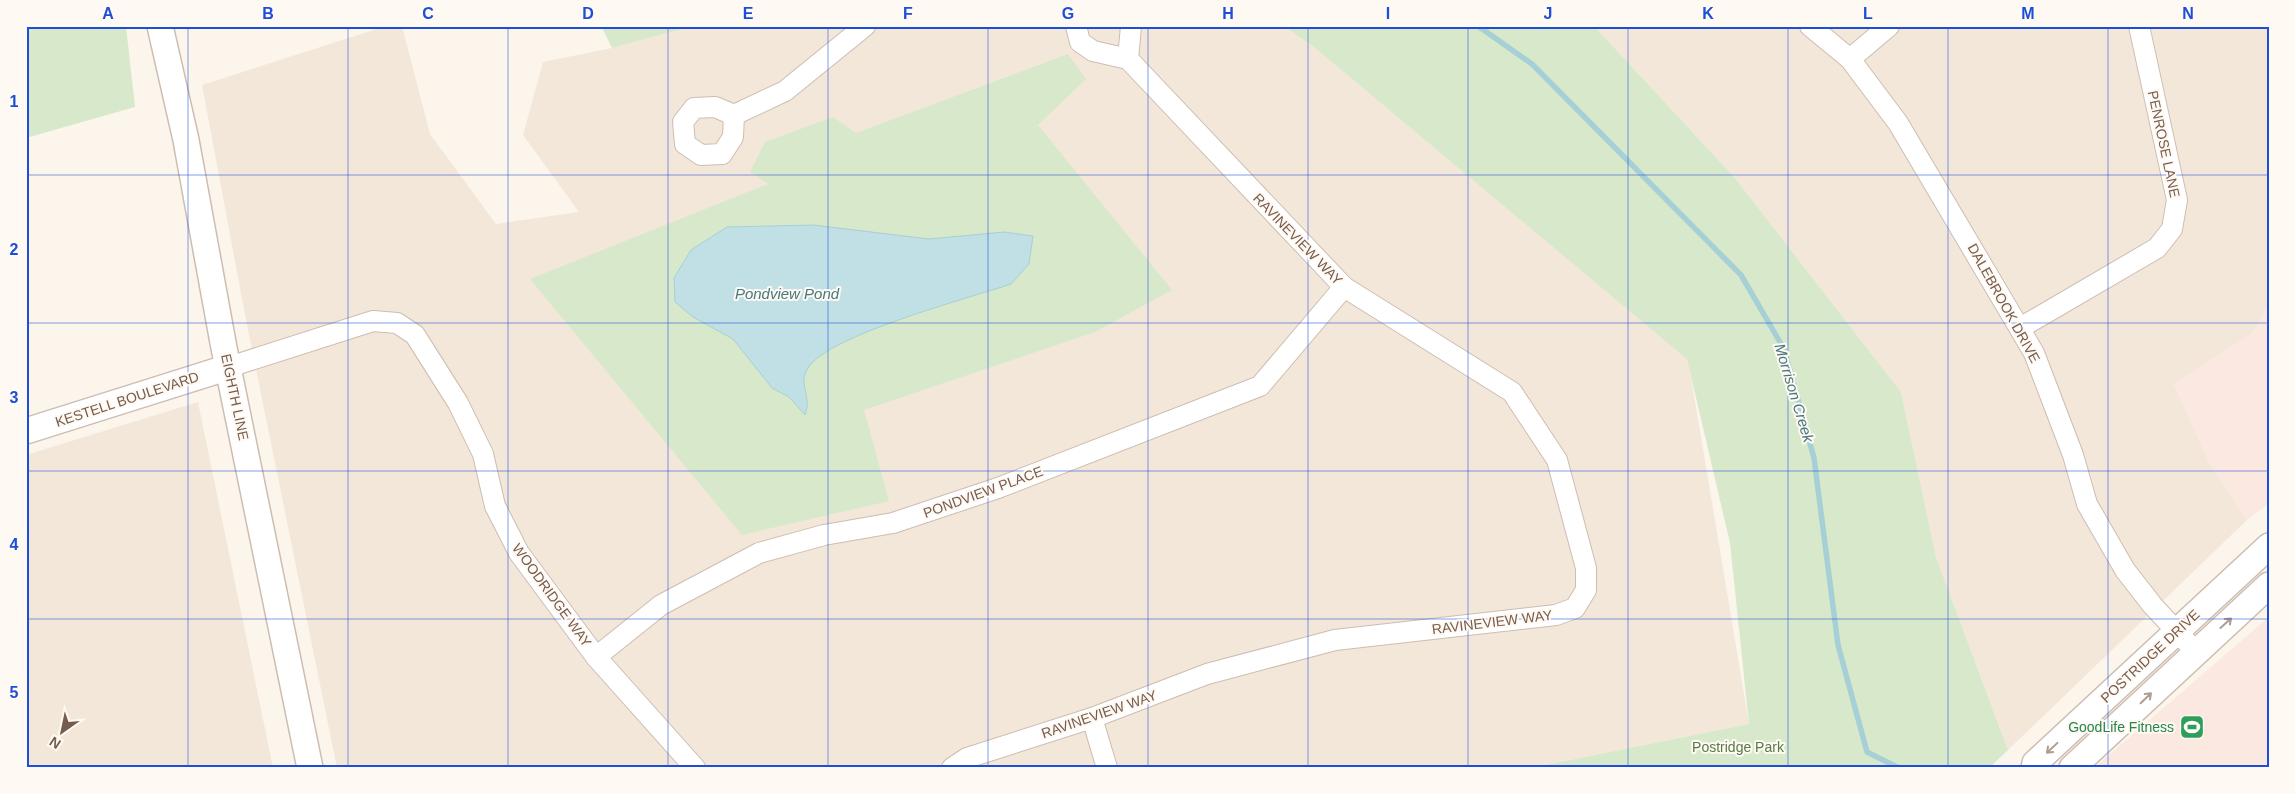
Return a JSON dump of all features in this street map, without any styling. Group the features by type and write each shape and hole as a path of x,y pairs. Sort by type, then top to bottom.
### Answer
{"street":[{"name":"EIGHTH LINE","path":"160,26 186,140 229,367 310,768"},
{"path":"734,115 786,92 865,26"},
{"path":"1076,26 1080,42 1093,51 1128,59 1131,26"},
{"name":"DALEBROOK DRIVE","path":"1810,26 1850,59 1898,123 2034,353 2073,455 2087,504 2125,570 2153,606 2196,651"},
{"path":"1850,59 1889,26"},
{"name":"PENROSE LANE","path":"2020,328 2157,248 2172,229 2177,200 2139,26"},
{"name":"RAVINEVIEW WAY","path":"952,768 967,758 1092,718 1207,674 1335,640 1556,614 1575,608 1586,590 1586,568 1557,460 1512,392 1344,287 1128,59"},
{"name":"PONDVIEW PLACE","path":"596,657 661,605 759,553 824,535 893,523 998,488 1260,386 1344,287"},
{"name":"WOODRIDGE WAY","path":"229,367 372,321 397,323 415,335 458,403 479,445 495,506 519,553 596,657 694,768"},
{"name":"KESTELL BOULEVARD","path":"26,431 229,367"},
{"name":"POSTRIDGE DRIVE","path":"2034,768 2035,763 2269,546"},
{"name":"POSTRIDGE DRIVE","path":"2072,768 2269,585"},
{"path":"1092,718 1107,768"}],"shaded area":[{"path":"386,26 402,26 430,134 496,224 579,212 523,135 543,62 612,48 693,26 1284,26 1315,48 1688,359 1749,724 1550,764 1517,768 337,768 246,320 202,85"},
{"path":"1594,26 2269,26 2269,304 2253,333 2174,384 2208,460 2247,520 2008,750 1936,557 1901,392 1735,178"},
{"path":"2269,304 2269,503 2247,520 2208,460 2174,384 2253,333"},
{"path":"198,402 273,768 26,768 26,455"},
{"path":"2269,617 2269,768 2094,768"}],"green space":[{"path":"26,26 126,26 135,107 26,138"},
{"path":"601,26 693,26 612,48"},
{"name":"Postridge Park","path":"1284,26 1594,26 1735,178 1901,392 1936,557 2008,750 1989,768 1517,768 1550,764 1749,724 1730,543 1687,359 1315,48"},
{"path":"1068,54 1086,79 1038,125 1172,290 1095,332 864,410 889,501 742,535 530,279 768,184 750,172 765,142 833,117 856,133"}],"water":[{"name":"Pondview Pond","path":"813,225 929,239 1004,232 1033,236 1029,264 1011,284 902,319 842,343 821,355 808,368 804,376 807,402 805,415 789,397 772,388 733,339 693,317 675,302 674,278 691,250 727,227"}],"waterway":[{"name":"Morrison Creek","path":"1478,26 1532,64 1741,275 1784,349 1814,458 1838,645 1867,752 1899,768"}],"place":[{"name":"GoodLife Fitness","path":"2192,727"}]}
